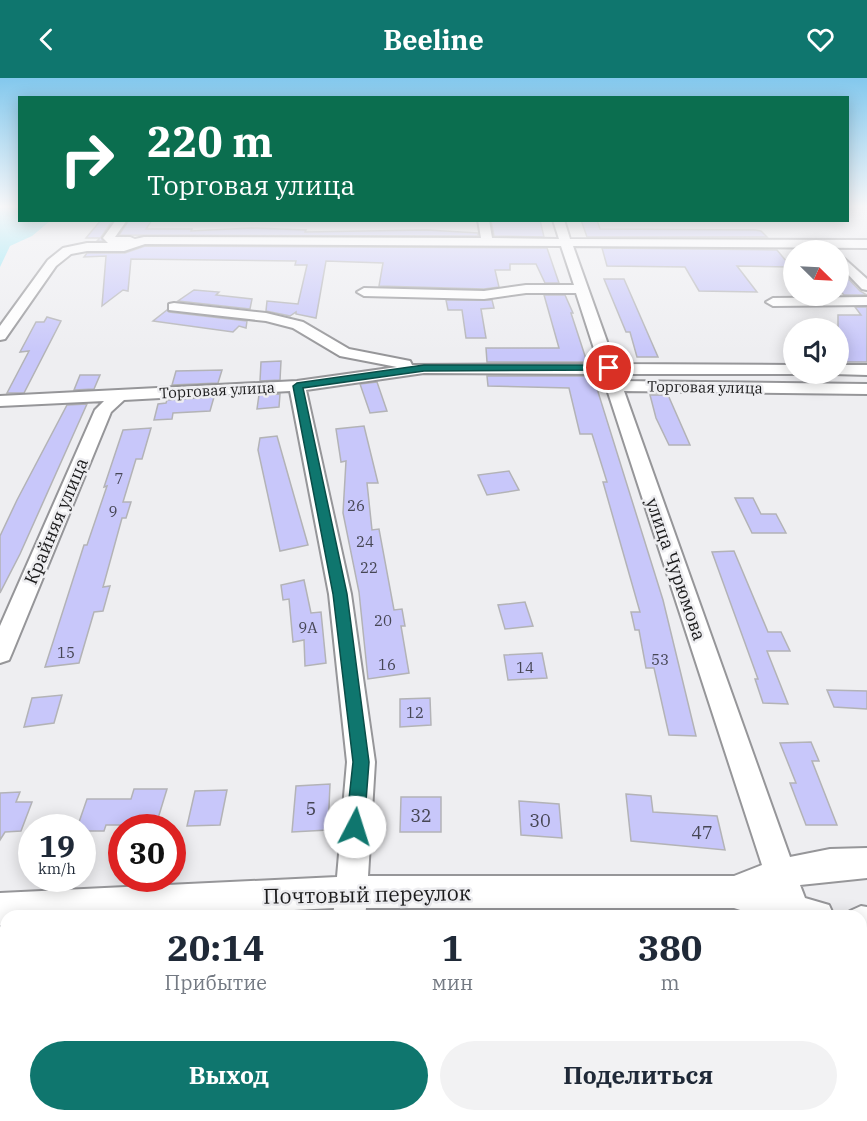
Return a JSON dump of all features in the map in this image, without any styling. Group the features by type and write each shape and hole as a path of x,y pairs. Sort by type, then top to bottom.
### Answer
{"street":[{"path":"0,336 52,263 62,255"},
{"name":"улица Чурюмова","path":"569,255 781,872 799,910"},
{"path":"849,256 867,255"},
{"path":"849,267 867,286"},
{"path":"364,292 484,295 526,289 580,289"},
{"path":"773,302 867,301"},
{"path":"174,307 266,317 288,322 298,325 345,353 424,368"},
{"name":"Торговая улица","path":"0,401 297,386 424,368 867,389"},
{"name":"Торговая улица","path":"612,377 783,370"},
{"path":"849,370 867,370"},
{"path":"297,386 340,594 361,762 349,904"},
{"name":"Крайняя улица","path":"0,653 103,410 120,395"},
{"name":"Почтовый переулок","path":"734,892 781,872 827,863 867,863"},
{"name":"Почтовый переулок","path":"0,909 349,904 734,892 785,910"}],"water":[{"path":"0,255 6,255 0,267"}],"building":[{"path":"86,255 549,255 559,283 545,283 536,264 510,264 510,270 495,270 499,287 484,289 379,286 383,263 326,261 316,318 296,314 296,312 290,316 266,311 267,301 298,304 307,265 295,265 296,261 131,259 128,291 123,290 102,306 106,256 84,257"},
{"path":"604,255 781,255 783,257 783,267 737,266 757,292 699,291 685,267 607,266"},
{"path":"604,279 624,279 658,357 637,357 630,332 626,332"},
{"path":"849,280 860,291 867,295 849,295"},
{"path":"194,290 219,292 216,295 252,299 250,309 178,301"},
{"path":"544,295 565,295 573,313 571,313 587,362 487,362 486,348 559,348"},
{"path":"446,300 492,300 494,308 481,309 486,338 466,338 462,310 448,310"},
{"path":"855,307 867,307 867,362 849,362 849,318 838,318 838,315 861,315"},
{"path":"167,310 247,321 246,328 239,326 233,332 153,321"},
{"path":"47,317 61,321 24,393 7,393 29,351 20,352 36,322 44,322"},
{"path":"281,361 280,380 260,381 261,362"},
{"path":"222,370 218,383 172,385 176,371"},
{"path":"80,375 100,375 94,389 74,390"},
{"path":"487,376 592,376 594,379 663,600 696,736 669,735 654,668 646,668 639,630 635,630 631,612 640,612 603,482 607,482 592,434 580,434 569,388 488,386"},
{"path":"377,382 387,411 370,413 360,384"},
{"path":"280,394 279,407 257,409 259,395"},
{"path":"650,395 668,395 690,445 669,445 656,418"},
{"path":"214,397 210,411 173,413 172,419 154,420 158,404 166,403 167,400"},
{"path":"87,404 20,554 0,593 0,536 67,405"},
{"path":"364,426 378,483 367,483 372,530 379,529 394,610 402,609 405,626 401,626 409,673 368,679 359,592 343,513 346,461 341,462 336,429"},
{"path":"151,428 142,459 136,459 123,502 131,502 126,518 122,518 103,587 110,586 103,611 94,612 79,663 45,667 84,545 87,545 107,486 104,487 123,430"},
{"path":"277,436 308,545 280,551 258,450 260,438"},
{"path":"509,471 519,490 487,495 478,475"},
{"path":"735,498 753,498 761,514 776,514 786,533 752,533"},
{"path":"734,551 768,632 781,632 790,651 767,651 788,704 763,703 755,679 758,679 712,552"},
{"path":"304,580 311,613 321,612 326,663 305,666 304,640 293,642 289,599 283,600 281,585"},
{"path":"525,602 533,626 505,629 498,605"},
{"path":"542,653 547,678 508,680 504,655"},
{"path":"827,690 867,691 867,709 834,707"},
{"path":"62,695 54,723 24,727 32,698"},
{"path":"430,698 431,725 400,727 400,699"},
{"path":"811,742 819,761 812,761 837,825 806,825 790,783 796,783 780,743"},
{"path":"330,784 328,830 292,832 296,786"},
{"path":"134,789 167,789 159,814 108,814 108,825 104,831 96,831 96,814 82,814 87,799 131,799"},
{"path":"227,790 220,825 187,826 195,791"},
{"path":"20,792 16,802 32,802 27,814 18,814 18,831 5,832 0,840 0,793"},
{"path":"626,794 651,796 653,812 717,816 725,850 631,841"},
{"path":"401,797 441,797 441,832 400,832"},
{"path":"519,801 559,804 562,838 521,835"}],"route":[{"path":"355,827 361,762 340,594 297,386 424,368 609,368"}]}
